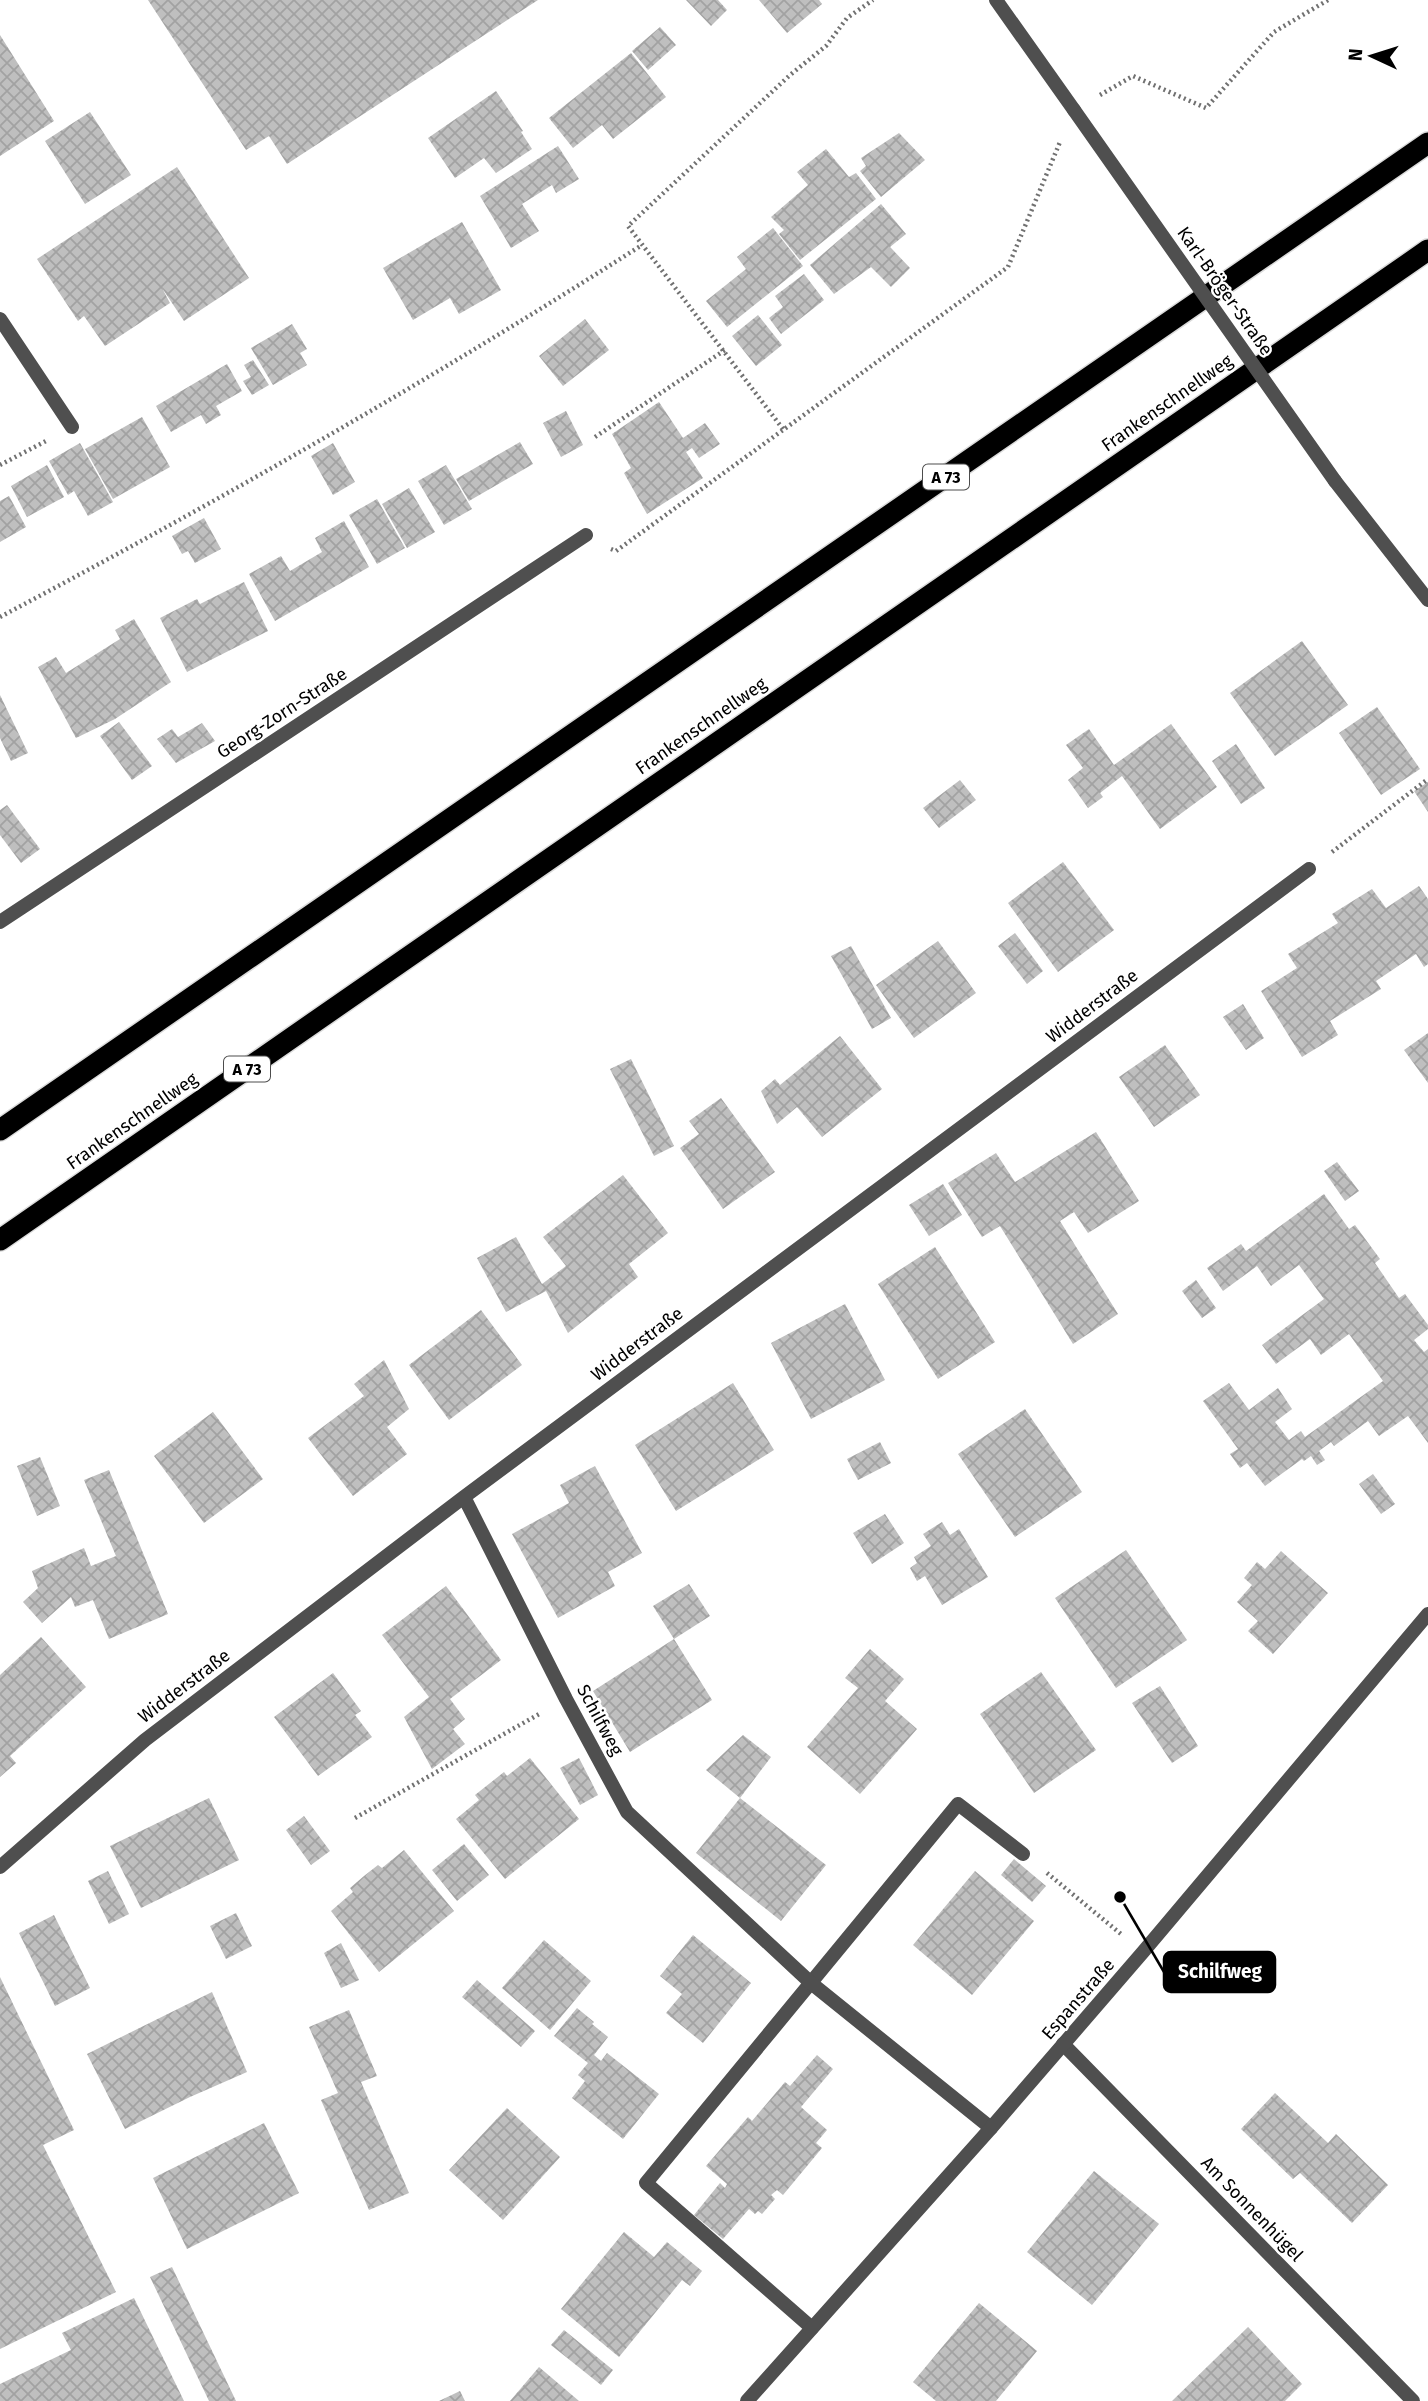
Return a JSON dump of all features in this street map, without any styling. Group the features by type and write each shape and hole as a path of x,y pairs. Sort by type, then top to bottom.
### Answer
{"highway":[{"name":"A 73","path":"0,1130 1428,143"},
{"name":"Frankenschnellweg","path":"0,1240 1428,250"}],"street":[{"name":"Karl-Bröger-Straße","path":"996,0 1335,481 1428,600"},
{"path":"0,319 72,427"},
{"name":"Georg-Zorn-Straße","path":"0,922 586,535"},
{"name":"Widderstraße","path":"0,1867 145,1740 464,1497 1309,869"},
{"name":"Schilfweg","path":"464,1497 566,1699 627,1812 811,1983 991,2128"},
{"name":"Espanstraße","path":"747,2401 991,2128 1428,1614"},
{"path":"811,2328 646,2183 958,1804 1023,1854"},
{"name":"Am Sonnenhügel","path":"1063,2044 1413,2401"}],"path":[{"path":"783,429 628,226 790,75 826,46 847,18 873,0"},
{"path":"586,535 616,551 1008,267 1074,110 1133,76 1206,108 1274,32 1328,0"},
{"path":"0,617 152,536 488,342 642,245"},
{"path":"595,437 725,350"},
{"path":"0,465 72,427"},
{"path":"1309,869 1428,779"},
{"path":"355,1818 566,1699"},
{"path":"1023,1854 1143,1952"}],"building":[{"path":"148,0 538,0 287,164 269,136 246,150"},
{"path":"686,0 718,0 727,10 711,26"},
{"path":"759,0 819,0 822,4 787,33"},
{"path":"660,27 676,45 648,70 632,51"},
{"path":"0,35 54,121 0,156"},
{"path":"631,53 666,97 613,139 602,125 573,148 549,118"},
{"path":"496,91 532,149 496,173 484,158 455,178 428,138"},
{"path":"90,112 131,175 85,204 45,141"},
{"path":"899,133 925,160 881,197 860,171 866,166 861,158"},
{"path":"558,146 579,179 556,193 552,185 522,204 539,231 511,248 480,196"},
{"path":"826,149 849,177 856,173 876,199 800,260 779,234 784,230 771,217 808,185 797,172"},
{"path":"177,167 249,278 184,321 162,288 170,303 105,346 84,316 78,321 37,259"},
{"path":"881,204 906,234 890,247 910,268 891,287 871,267 834,294 810,265"},
{"path":"462,222 501,290 459,314 450,298 413,320 383,268"},
{"path":"773,228 803,266 727,327 706,301 746,269 737,257"},
{"path":"804,274 824,300 781,334 769,318 783,307 775,296"},
{"path":"758,315 782,345 756,366 732,336"},
{"path":"585,319 609,350 563,386 539,356"},
{"path":"292,324 307,349 300,353 307,365 273,385 251,348"},
{"path":"253,360 269,385 252,395 243,381 251,377 244,365"},
{"path":"227,364 242,391 216,406 221,415 206,424 201,415 171,432 156,406"},
{"path":"659,402 683,438 705,423 720,444 699,458 692,448 686,452 703,478 647,514 624,473 631,468 612,434"},
{"path":"566,411 583,445 561,457 543,423"},
{"path":"142,417 170,467 113,499 85,449"},
{"path":"520,442 533,464 469,501 456,479"},
{"path":"80,443 113,502 88,516 74,491 68,495 49,461"},
{"path":"333,443 355,482 333,495 311,456"},
{"path":"47,465 64,497 27,517 11,486"},
{"path":"446,465 472,509 444,525 418,481"},
{"path":"409,488 435,532 407,548 382,504"},
{"path":"9,496 26,527 0,542 0,501"},
{"path":"377,499 405,548 377,564 349,515"},
{"path":"204,518 221,549 195,563 188,551 182,554 172,536"},
{"path":"344,521 369,567 275,621 249,574 281,556 290,571 322,552 315,538"},
{"path":"244,582 268,631 187,672 160,618 197,599 200,604"},
{"path":"134,619 171,682 115,719 76,738 38,667 56,657 66,673 120,639 115,630"},
{"path":"1302,641 1348,705 1275,756 1230,693"},
{"path":"0,695 28,753 11,761 0,738"},
{"path":"1377,707 1420,769 1381,795 1339,733"},
{"path":"119,722 152,766 132,780 100,736"},
{"path":"202,723 215,741 176,763 157,739 172,729 178,737"},
{"path":"1171,724 1217,787 1160,829 1122,776 1100,793 1103,797 1088,808 1068,780 1083,768 1066,745 1089,729 1114,765"},
{"path":"1236,744 1265,788 1241,804 1212,761"},
{"path":"960,780 976,800 939,828 923,808"},
{"path":"1428,782 1428,812 1414,791"},
{"path":"7,805 40,849 21,863 0,835 0,810"},
{"path":"1063,862 1114,930 1058,972 1008,903"},
{"path":"1419,886 1428,899 1428,964 1424,967 1416,954 1376,981 1381,989 1330,1021 1338,1035 1302,1057 1261,991 1297,968 1288,954 1338,923 1332,914 1372,889 1386,908"},
{"path":"1015,933 1043,971 1027,984 998,946"},
{"path":"938,941 976,993 914,1038 876,985"},
{"path":"851,946 891,1018 872,1029 831,956"},
{"path":"1243,1004 1264,1038 1246,1050 1223,1017"},
{"path":"1428,1033 1428,1083 1404,1050"},
{"path":"840,1036 882,1089 822,1137 797,1107 777,1124 761,1091 775,1079 780,1085"},
{"path":"1165,1045 1200,1095 1154,1127 1119,1077"},
{"path":"631,1059 674,1146 654,1156 610,1069"},
{"path":"721,1098 775,1172 723,1209 680,1148 699,1134 689,1121"},
{"path":"1096,1132 1139,1201 1088,1233 1074,1212 1060,1221 1118,1314 1073,1344 1000,1226 982,1237 948,1183 996,1153 1015,1182"},
{"path":"1337,1162 1359,1191 1345,1201 1324,1171"},
{"path":"623,1175 668,1233 629,1264 638,1277 568,1333 546,1291 506,1312 477,1258 516,1237 542,1284 566,1266 543,1237"},
{"path":"943,1184 962,1215 929,1236 909,1205"},
{"path":"1324,1194 1349,1229 1355,1225 1380,1259 1375,1263 1399,1298 1405,1294 1428,1325 1428,1329 1414,1340 1424,1352 1428,1349 1428,1443 1408,1416 1379,1436 1368,1421 1334,1446 1331,1442 1319,1451 1325,1460 1317,1465 1311,1456 1304,1461 1302,1459 1265,1486 1247,1463 1240,1468 1230,1454 1238,1449 1203,1401 1229,1383 1249,1410 1278,1388 1292,1409 1275,1422 1289,1440 1301,1431 1305,1437 1383,1381 1349,1334 1321,1355 1310,1339 1276,1364 1262,1345 1324,1299 1299,1265 1271,1286 1257,1266 1223,1291 1207,1268 1241,1244 1246,1251"},
{"path":"935,1247 995,1342 938,1379 878,1284"},
{"path":"1196,1280 1216,1308 1202,1318 1182,1291"},
{"path":"845,1304 885,1380 811,1419 771,1343"},
{"path":"481,1310 522,1365 449,1420 409,1365"},
{"path":"384,1360 409,1409 387,1427 407,1454 353,1496 308,1438 364,1396 354,1384"},
{"path":"733,1383 774,1450 676,1511 635,1445"},
{"path":"1025,1409 1082,1492 1015,1537 958,1454"},
{"path":"213,1412 263,1479 204,1523 154,1456"},
{"path":"880,1442 891,1463 858,1480 847,1459"},
{"path":"40,1457 60,1506 37,1516 17,1466"},
{"path":"595,1466 642,1553 608,1572 615,1586 558,1618 512,1534 569,1503 560,1485"},
{"path":"109,1470 168,1614 109,1639 93,1600 75,1607 71,1597 42,1623 23,1602 38,1588 32,1571 84,1548 91,1566 116,1556 84,1480"},
{"path":"1373,1474 1395,1504 1381,1514 1359,1484"},
{"path":"885,1514 904,1543 872,1564 853,1533"},
{"path":"942,1522 950,1535 959,1529 988,1577 942,1605 925,1576 917,1581 910,1568 917,1563 914,1557 931,1546 923,1534"},
{"path":"1126,1550 1187,1640 1116,1688 1055,1598"},
{"path":"1281,1551 1328,1593 1273,1654 1248,1631 1258,1621 1237,1602 1252,1585 1244,1578 1257,1562 1265,1569"},
{"path":"689,1584 710,1616 674,1639 653,1606"},
{"path":"446,1586 501,1660 450,1699 465,1719 453,1729 465,1744 432,1769 404,1717 429,1697 382,1635"},
{"path":"41,1637 86,1687 10,1756 16,1763 0,1777 0,1675"},
{"path":"674,1639 712,1700 630,1752 593,1691"},
{"path":"870,1649 904,1679 885,1701 917,1729 860,1794 807,1747 858,1688 845,1678"},
{"path":"1041,1672 1096,1750 1034,1793 980,1714"},
{"path":"333,1673 361,1711 355,1715 372,1737 318,1776 274,1717"},
{"path":"1160,1686 1198,1746 1172,1763 1132,1703"},
{"path":"743,1735 771,1757 740,1798 706,1770"},
{"path":"530,1758 579,1819 505,1879 456,1819 479,1800 475,1795 504,1772 507,1776"},
{"path":"579,1758 598,1795 580,1805 560,1768"},
{"path":"209,1798 239,1860 141,1908 110,1846"},
{"path":"740,1798 826,1865 781,1921 696,1853"},
{"path":"304,1816 330,1851 311,1865 286,1830"},
{"path":"464,1844 489,1875 457,1901 432,1870"},
{"path":"404,1850 454,1911 379,1972 331,1911 353,1892 350,1888 364,1876 378,1865 382,1868"},
{"path":"1014,1859 1046,1886 1032,1902 1001,1875"},
{"path":"108,1871 129,1914 109,1924 88,1881"},
{"path":"975,1871 1034,1921 972,1995 913,1945"},
{"path":"236,1913 252,1946 226,1959 210,1926"},
{"path":"54,1915 90,1988 55,2006 19,1933"},
{"path":"693,1935 751,1983 703,2043 666,2013 682,1994 660,1976"},
{"path":"544,1940 591,1981 550,2030 502,1988"},
{"path":"341,1943 359,1980 341,1988 324,1953"},
{"path":"0,1977 74,2130 43,2145 116,2292 0,2349"},
{"path":"477,1980 535,2031 521,2047 462,1997"},
{"path":"212,1992 247,2072 125,2129 87,2054"},
{"path":"577,2008 608,2037 594,2055 601,2061 607,2053 659,2094 623,2139 572,2098 585,2081 578,2075 588,2063 554,2036"},
{"path":"349,2010 377,2076 361,2082 409,2193 369,2210 321,2100 338,2093 309,2027"},
{"path":"817,2055 833,2069 801,2107 827,2130 816,2143 822,2148 783,2195 777,2190 771,2195 775,2199 762,2214 758,2211 755,2214 749,2209 723,2239 694,2215 720,2183 725,2188 727,2184 706,2166 748,2117 752,2121 785,2082 790,2086"},
{"path":"1275,2093 1328,2143 1336,2134 1388,2185 1352,2223 1300,2173 1293,2179 1241,2129"},
{"path":"507,2108 560,2157 503,2220 449,2170"},
{"path":"264,2123 299,2193 187,2249 153,2178"},
{"path":"1094,2171 1159,2224 1092,2305 1027,2252"},
{"path":"624,2232 654,2257 667,2242 702,2271 690,2286 682,2280 619,2357 561,2309"},
{"path":"172,2267 236,2401 209,2401 150,2277"},
{"path":"134,2298 184,2401 0,2401 0,2384 71,2350 62,2333"},
{"path":"979,2303 1037,2351 996,2401 936,2401 913,2382"},
{"path":"1248,2327 1302,2384 1285,2401 1172,2401"},
{"path":"564,2330 613,2370 601,2385 551,2345"},
{"path":"539,2367 579,2401 510,2401"},
{"path":"460,2391 465,2401 439,2401"}],"place":[{"name":"Schilfweg","path":"1120,1897"}]}
